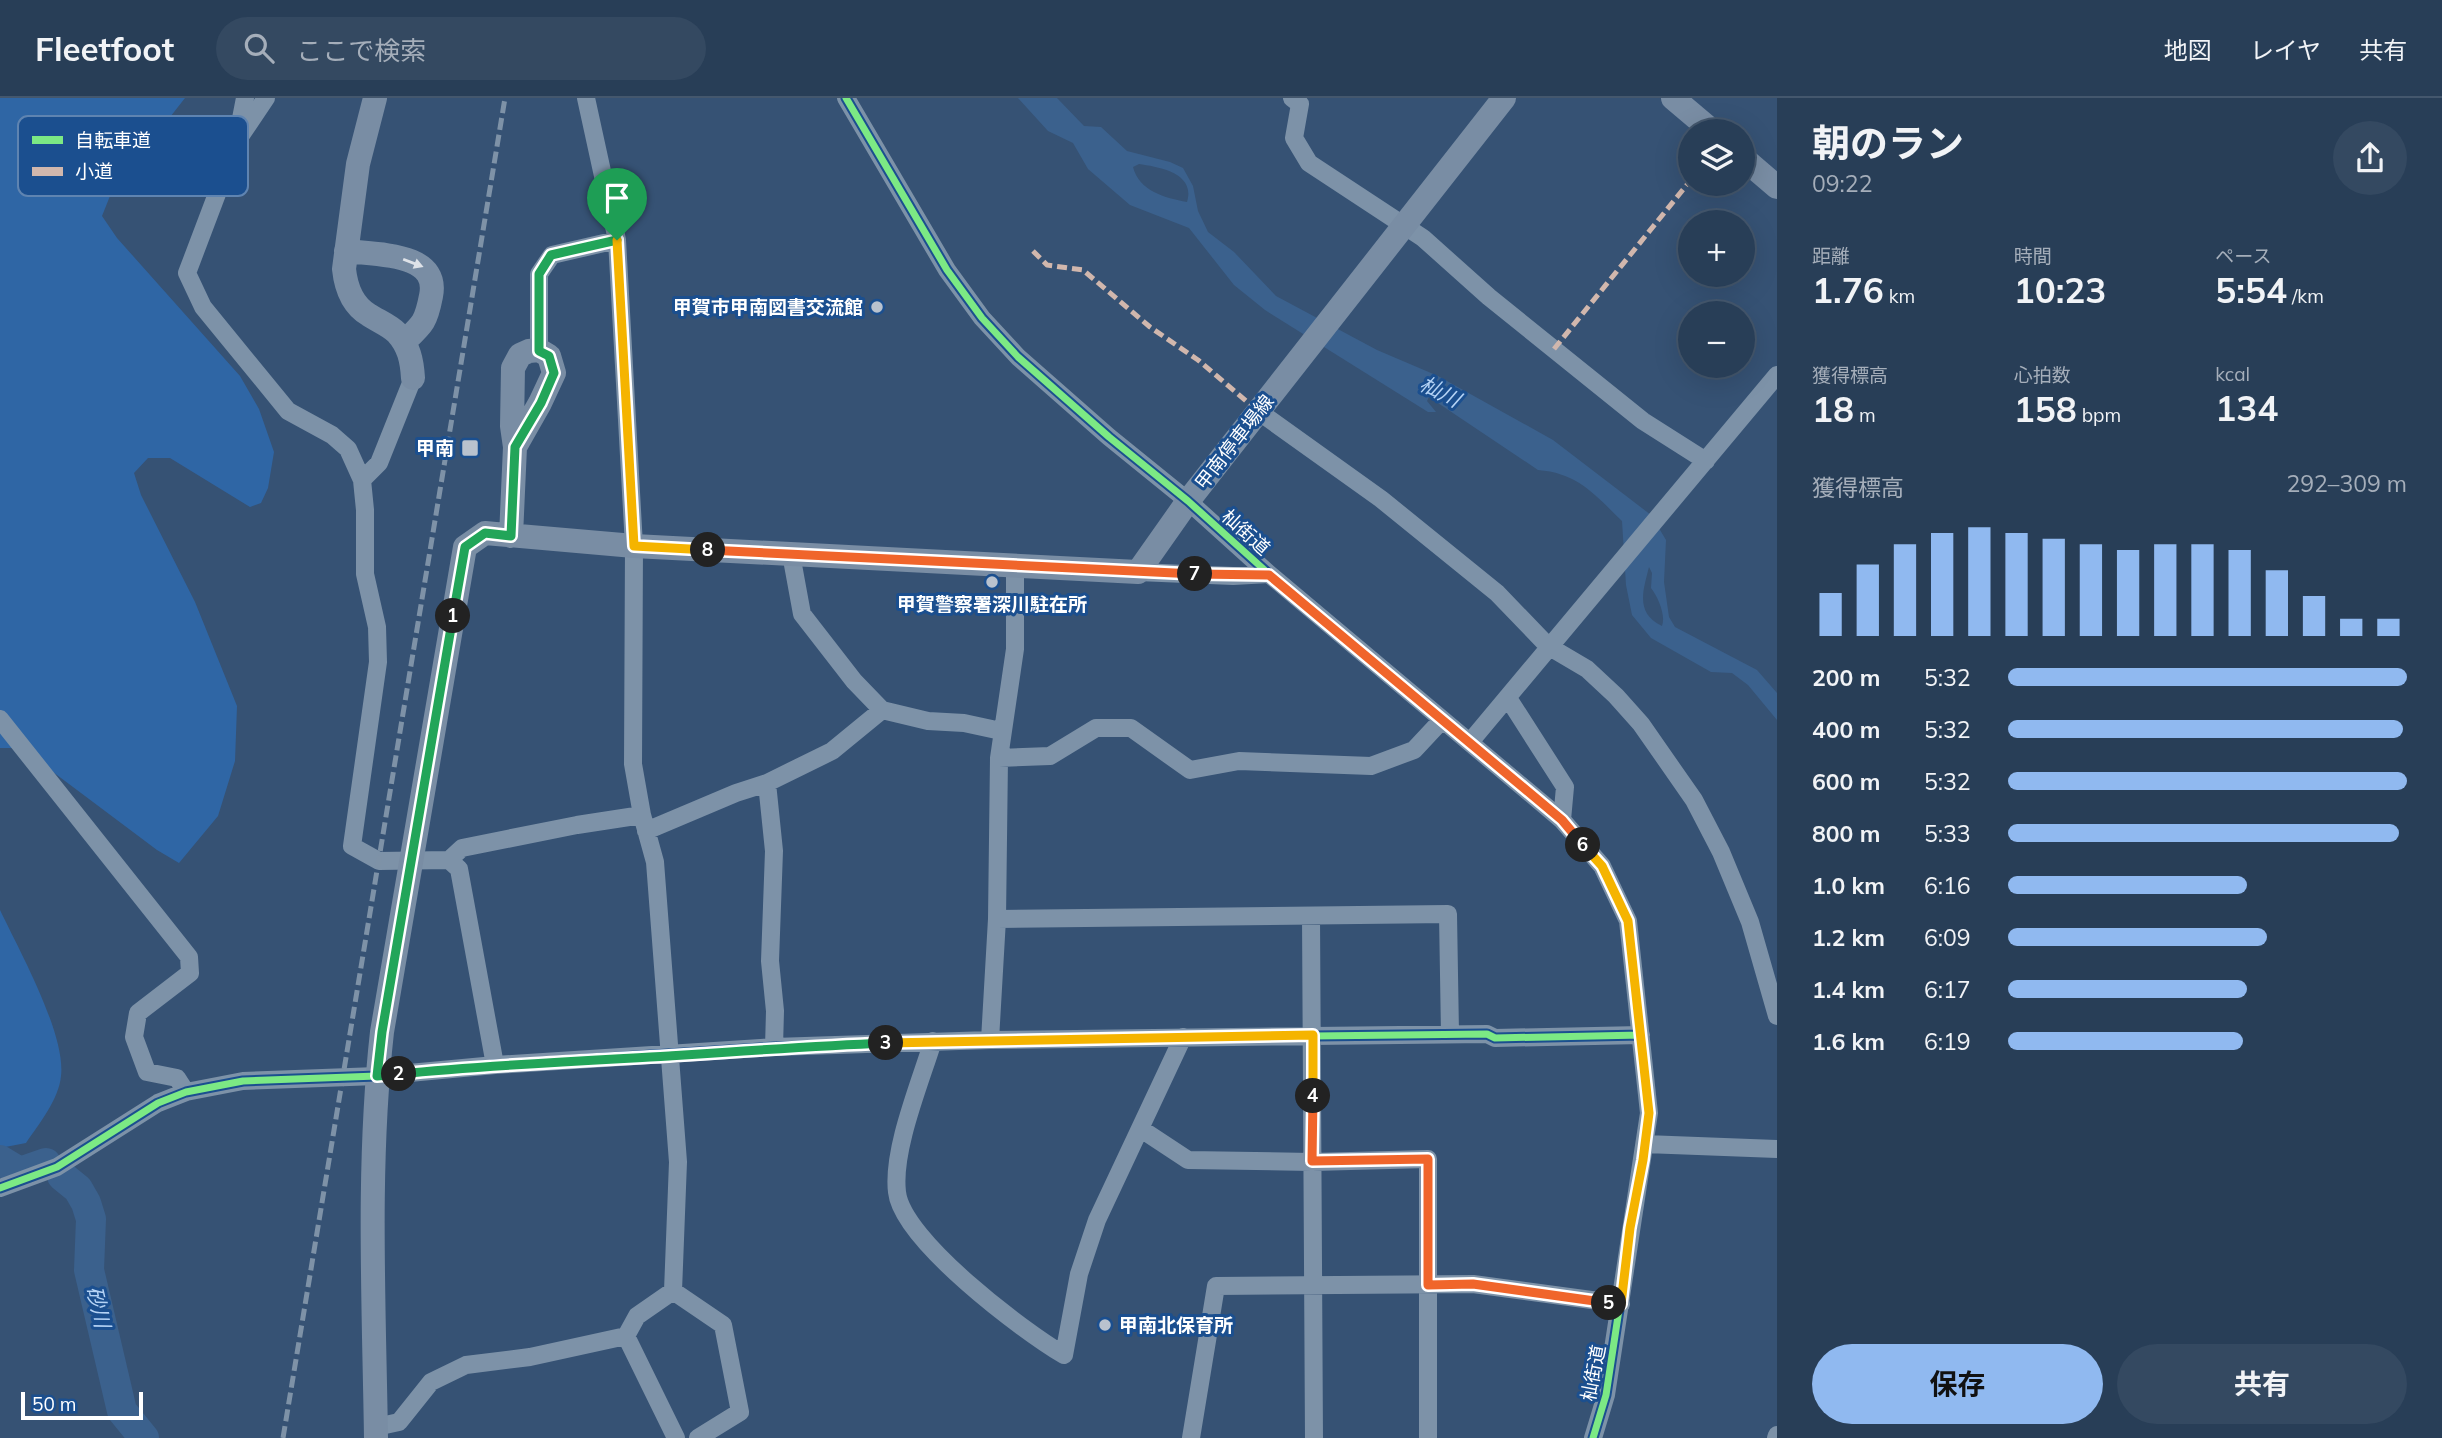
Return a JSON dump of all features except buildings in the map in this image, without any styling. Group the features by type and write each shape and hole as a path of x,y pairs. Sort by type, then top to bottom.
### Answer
{"street":[{"path":"242,116 245,98"},
{"path":"248,125 266,98"},
{"path":"362,480 379,463 413,378 412,360 396,331 367,314 355,303 346,286 344,269 358,164 375,98"},
{"path":"586,98 617,240 634,546 633,764 644,823 655,862 678,1162 673,1291"},
{"name":"杣街道","path":"846,98 947,270 982,318 1018,356 1109,437 1188,501 1269,575 1562,820 1602,866 1628,921 1649,1113 1606,1395 1593,1438"},
{"path":"1292,98 1300,104 1294,138 1309,163 1398,232 1423,237 1489,297 1643,421 1706,461"},
{"name":"甲南停車場線","path":"1138,572 1188,501 1262,405 1504,98"},
{"path":"1674,98 1698,119"},
{"path":"1755,168 1777,187"},
{"path":"214,196 187,273 203,307 288,411 332,435 348,449 362,480 365,574 377,627 377,662 352,846 379,861 449,860 462,848 577,825 644,823 767,783 832,751 882,710"},
{"path":"539,351 539,274 551,255 617,240"},
{"path":"346,251 411,260 424,267 432,277 433,290 427,317 421,327 404,342"},
{"path":"511,536 515,447 512,426 513,368 520,355 539,351 549,356 554,373 515,447"},
{"path":"1470,742 1777,375"},
{"path":"513,401 518,407 528,410 538,407"},
{"path":"1262,405 1497,593 1550,644 1587,669 1616,696 1668,760 1694,800 1721,852 1750,922 1777,1016"},
{"path":"673,1291 637,1315 625,1336 530,1357 466,1365 431,1382 399,1422 376,1433 372,1294 377,1076 382,1032 465,547 485,533 634,546 1138,572 1269,575"},
{"path":"790,554 802,614 854,681 882,710 928,721 964,723 1001,731"},
{"path":"990,1040 997,919 999,758 1015,649 1015,566"},
{"path":"1508,698 1565,787 1562,820"},
{"path":"0,719 189,957 190,973 138,1013 134,1037 147,1072 177,1078 186,1092"},
{"path":"999,758 1050,756 1096,728 1131,728 1190,770 1239,761 1371,766 1414,750 1442,720"},
{"path":"767,783 775,851 770,961 775,1011 774,1047"},
{"path":"449,860 459,869 495,1065"},
{"path":"997,919 1448,914 1450,1034"},
{"path":"1311,916 1314,1438"},
{"path":"0,1188 57,1167 158,1103 186,1092 243,1081 377,1076 495,1065 669,1056 774,1047 933,1041 1313,1035 1487,1034 1495,1038 1641,1035"},
{"path":"933,1041 897,1157 897,1195 911,1224 927,1245 966,1282 1035,1338 1063,1355 1079,1274 1097,1220 1183,1037"},
{"path":"1141,1129 1188,1160 1428,1159 1428,1438"},
{"path":"1645,1144 1777,1149"},
{"path":"1191,1438 1216,1286 1473,1284 1621,1304"},
{"path":"673,1291 723,1325 740,1412 698,1438"},
{"path":"625,1336 676,1438"}],"shaded area":[{"path":"0,98 185,98 171,116 18,116 18,196 110,196 102,216 117,238 240,376 259,409 274,452 268,488 261,503 250,507 170,458 148,458 134,473 141,495 195,602 237,706 235,761 218,816 179,863 157,850 21,748 0,748"},
{"path":"0,910 49,1016 61,1058 61,1076 52,1102 26,1143 0,1148"}],"water":[{"name":"杣川","path":"1018,98 1057,98 1084,126 1101,127 1127,151 1183,168 1193,186 1198,211 1208,232 1234,252 1276,296 1377,350 1438,376 1553,440 1651,515 1666,540 1664,582 1669,617 1675,627 1757,670 1777,693 1777,720 1748,685 1732,673 1711,672 1651,638 1632,615 1626,585 1622,521 1594,494 1564,476 1538,470 1429,397 1427,401 1436,412 1428,412 1265,310 1234,285 1189,228 1130,205 1088,169 1073,143 1048,131","holes":["1139,164 1156,167 1181,178 1186,184 1187,202 1147,188 1133,167","1649,567 1652,573 1651,588 1662,612 1662,626 1653,621 1644,608 1643,593"]}],"waterway":[{"name":"砂川","path":"0,1160 20,1172 46,1163"},
{"name":"砂川","path":"62,1176 78,1189 86,1203 91,1219 89,1270 122,1411 144,1438"}],"railway":[{"path":"283,1438 505,98"}],"marked path":[{"path":"1554,349 1678,196"},
{"path":"1033,251 1047,265 1083,270 1150,327 1198,360 1258,411"}],"cycle path":[{"path":"846,98 947,270 982,318 1018,357 1109,437 1188,501 1269,574 1562,820 1602,866 1628,921 1649,1113 1606,1395 1593,1438"},
{"path":"0,1188 57,1167 158,1103 186,1092 243,1081 377,1076 495,1065 774,1047 990,1040 1487,1034 1495,1038 1641,1035"}],"place":[{"name":"甲賀市甲南図書交流館","path":"877,307"},
{"name":"甲南","path":"470,448"},
{"name":"甲賀警察署深川駐在所","path":"992,582"},
{"name":"甲南北保育所","path":"1105,1325"}],"route":[{"path":"617,240 634,546 1138,572 1269,575 1562,820 1602,866 1628,921 1649,1113 1630,1228 1621,1304 1473,1284 1428,1285 1428,1159 1312,1161 1313,1035 990,1040 774,1047 669,1056 495,1065 377,1076 382,1032 465,547 485,533 511,536 515,447 541,403 554,373 549,356 539,351 539,274 551,255 617,240"}]}
